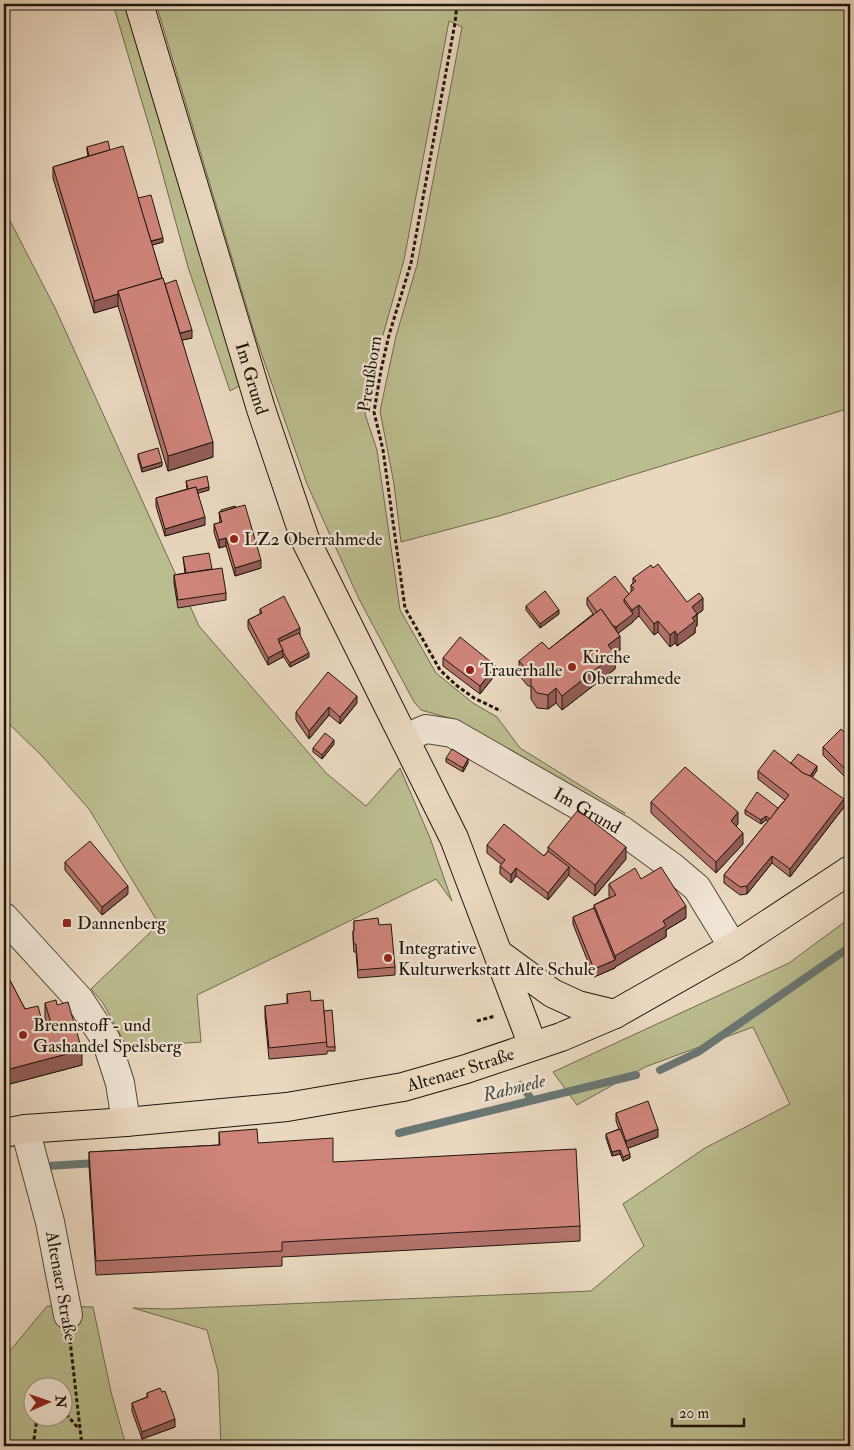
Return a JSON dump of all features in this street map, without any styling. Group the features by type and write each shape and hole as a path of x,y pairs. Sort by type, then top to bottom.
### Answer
{"main road":[{"name":"Im Grund","path":"139,4 259,400 305,539 454,838 533,1046"},
{"name":"Altenaer Straße","path":"14,1131 287,1107 403,1087 561,1037 615,1014 733,948 850,870"},
{"path":"499,954 552,993 578,1006 615,1014"}],"street":[{"name":"Im Grund","path":"405,738 426,729 452,733 623,831 672,866 697,888 733,948"},
{"path":"4,917 79,999 106,1040 120,1083 126,1122"},
{"name":"Altenaer Straße","path":"14,1131 50,1222 68,1315"}],"path":[{"name":"Preußborn","path":"457,4 411,263 389,334 374,412 383,450 405,608 440,670 474,698 501,711"},
{"name":"Altenaer Straße","path":"68,1315 82,1446"},
{"path":"72,1421 80,1430"},
{"path":"33,1446 36,1428"}],"green space":[{"path":"113,4 126,4 204,262 239,386 230,391 188,267"},
{"path":"156,4 850,4 850,408 499,516 401,542 394,484 380,411 396,336 417,265 462,27 449,21 404,260 383,335 365,414 377,450 400,610 436,673 473,703 497,717 520,748 625,813 623,815 449,718 421,710 414,702 359,599 307,484 255,335"},
{"path":"4,209 56,310 179,582 178,607 190,606 199,626 326,773 366,806 400,768 430,838 452,901 436,879 197,995 201,1042 127,1047 103,1003 91,989 159,924 89,809 42,756 4,719"},
{"path":"850,918 850,1446 221,1446 218,1372 207,1330 133,1308 167,1309 591,1291 644,1246 623,1204 705,1148 790,1104 753,1027 645,1067 577,1105 553,1072 789,963"},
{"path":"47,1306 93,1307 111,1392 126,1446 4,1446 4,1358"}],"building":[{"path":"108,141 110,150 89,156 87,147"},
{"path":"123,146 162,278 118,291 118,294 94,301 53,167"},
{"path":"151,195 163,238 151,241 138,198"},
{"path":"163,278 213,442 168,456 118,291"},
{"path":"176,280 192,330 180,333 165,284"},
{"path":"158,448 162,462 142,468 138,454"},
{"path":"207,476 209,487 197,490 196,487 188,489 186,481"},
{"path":"196,487 205,517 165,529 156,498"},
{"name":"LZ2 Oberrahmede","path":"245,505 261,560 235,568 226,538 219,540 214,524 222,522 219,512"},
{"path":"236,507 221,512 221,510"},
{"path":"209,553 212,569 186,573 183,557"},
{"path":"658,564 687,602 699,593 703,598 692,607 697,614 692,618 695,621 677,635 675,631 670,635 658,621 654,624 639,605 632,610 624,599 634,589 631,585 636,581 633,578 651,565 653,568"},
{"path":"222,568 226,593 178,600 174,575"},
{"path":"615,576 629,594 624,599 624,602 633,614 614,627 601,609 597,612 587,598"},
{"path":"545,591 559,610 540,624 526,606"},
{"path":"284,596 300,628 278,639 283,650 268,658 248,620 262,613 260,609"},
{"name":"Kirche Oberrahmede","path":"601,609 620,636 608,645 615,654 562,696 556,688 548,695 537,693 531,685 531,672 519,661 542,642 549,649"},
{"path":"299,633 309,653 290,663 279,642"},
{"name":"Trauerhalle","path":"460,637 496,666 480,686 443,658"},
{"path":"328,672 357,696 340,717 329,707 309,731 296,712"},
{"path":"841,729 850,738 850,764 845,769 823,747"},
{"path":"325,733 334,740 322,755 313,748"},
{"path":"452,749 468,759 463,768 446,758"},
{"path":"774,750 803,773 809,775 844,799 790,869 772,856 747,886 740,887 724,875 789,795 758,771"},
{"path":"798,754 817,766 810,776 791,763"},
{"path":"685,767 738,812 731,821 743,833 716,862 651,802"},
{"path":"757,792 778,808 770,819 766,816 761,820 745,810"},
{"path":"578,810 626,847 595,885 548,847"},
{"path":"504,824 544,856 548,851 569,867 548,893 516,868 511,875 500,866 505,860 487,845"},
{"path":"90,841 128,886 102,907 65,862"},
{"path":"661,867 686,906 663,921 666,926 615,956 594,905 616,895 609,884 635,868 641,879"},
{"path":"594,908 615,960 594,969 573,917"},
{"name":"Integrative Kulturwerkstatt Alte Schule","path":"378,918 379,925 391,924 395,967 358,970 356,944 354,944 354,921"},
{"name":"Brennstoff - und Gashandel Spelsberg","path":"4,969 25,1009 38,1006 43,1025 51,1023 45,1003 56,1000 57,1005 68,1002 82,1050 6,1070 4,1063"},
{"path":"310,991 311,1001 323,1000 327,1042 269,1048 265,1006 288,1003 287,994"},
{"path":"332,1010 335,1047 327,1047 324,1011"},
{"path":"648,1101 658,1129 626,1141 616,1113"},
{"path":"257,1129 258,1143 333,1138 333,1162 576,1149 580,1226 282,1242 282,1251 96,1261 89,1152 220,1145 219,1132"},
{"path":"620,1129 630,1154 623,1157 620,1150 612,1152 606,1134"},
{"path":"160,1388 162,1392 165,1391 175,1419 142,1432 132,1403 148,1397 147,1393"}],"waterway":[{"name":"Rahmede","path":"660,1070 698,1052 850,947"},
{"name":"Rahmede","path":"399,1133 636,1075"},
{"path":"521,1085 532,1100"},
{"name":"Rahmede","path":"47,1166 97,1163"}],"place":[{"name":"LZ2 Oberrahmede","path":"234,539"},
{"name":"Kirche Oberrahmede","path":"572,667"},
{"name":"Trauerhalle","path":"470,670"},
{"name":"Dannenberg","path":"67,923"},
{"name":"Integrative Kulturwerkstatt Alte Schule","path":"388,958"},
{"name":"Brennstoff - und Gashandel Spelsberg","path":"23,1035"}]}
